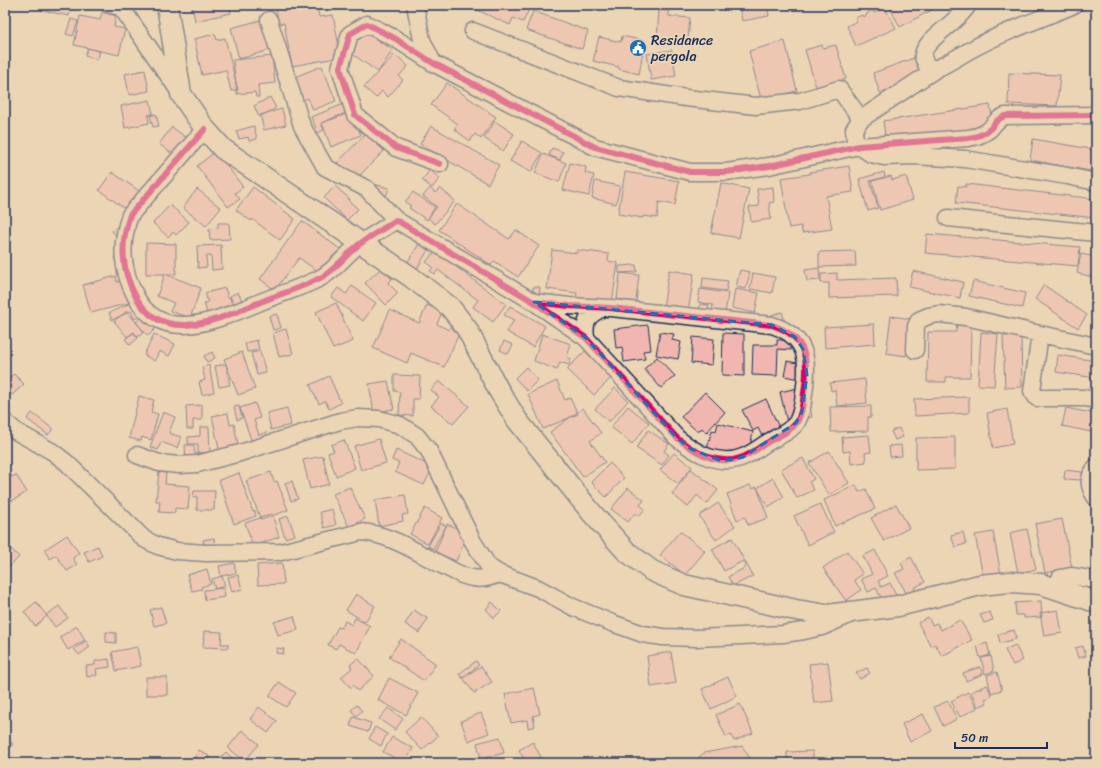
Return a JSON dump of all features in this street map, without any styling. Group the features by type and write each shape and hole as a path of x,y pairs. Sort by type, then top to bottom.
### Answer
{"main road":[{"path":"167,5 181,94 205,129 223,149 410,277 450,307 467,329 498,389 517,420 591,512 626,552 652,571 684,585 796,610 827,615 898,606 980,585 1010,582 1041,584 1096,602"}],"street":[{"path":"415,5 422,40 433,63"},
{"path":"936,70 927,66 923,57 926,46 955,21 968,5"},
{"path":"1074,5 974,48 936,70 861,119 854,129 855,140 859,146 871,154 884,157 914,156 965,159 1096,182"},
{"path":"117,6 181,94"},
{"path":"269,20 302,126 325,167 367,189 396,220 534,302 586,338 677,438 691,449 704,456 719,460 730,460 743,457 789,430 796,423 802,412 807,375 806,360 803,349 795,337 785,329 772,325 534,302"},
{"path":"440,164 396,148 355,115 340,68 350,34 368,24 396,39 433,63 595,147 690,172 726,172 769,166 859,146 968,138 979,136 989,130 997,119 1005,116 1096,115"},
{"path":"473,31 619,88 756,106 800,101 839,89 861,119"},
{"path":"205,129 130,215 124,231 123,257 129,283 140,304 155,319 168,324 187,325 213,321 323,276 361,243 396,220"},
{"path":"948,218 1096,233"},
{"path":"586,338 586,321 590,314 602,308"},
{"path":"915,350 916,326 919,320 928,316 939,314 966,317 1096,346"},
{"path":"1040,334 1032,391 1037,398 1085,398 1096,400"},
{"path":"137,455 159,463 179,465 197,464 240,453 340,421 358,418 379,419 400,425 417,436 429,451 472,540 489,568 500,574 538,588 573,607 612,624 643,634 663,637 696,638 783,634 822,627 860,611"},
{"path":"5,422 17,432 53,452 67,463 144,538 158,546 177,551 206,553 281,552 361,532 372,532 389,538 458,574 473,578 485,578 500,574"},
{"path":"1096,467 1090,474 1090,487 1096,498"},
{"path":"1057,589 1060,578 1066,576 1096,580"}],"highlighted area":[{"path":"534,302 772,325 795,337 803,349 807,375 802,412 796,423 743,457 730,460 719,460 691,449 677,438 586,338"}],"building":[{"path":"42,5 71,5 69,16 41,10"},
{"path":"192,5 229,5 231,13 195,21"},
{"path":"275,5 317,5 319,17 333,15 341,57 292,66 284,23 279,24"},
{"path":"466,5 531,5 523,22 513,18 510,25"},
{"path":"739,5 767,5 769,16 742,21"},
{"path":"936,5 937,7 900,27 889,6"},
{"path":"885,8 896,28 856,46 847,26 857,21 855,18 862,15 863,17 873,10 874,13"},
{"path":"659,10 669,11 669,16 690,18 688,40 657,38"},
{"path":"533,11 588,31 582,49 526,30"},
{"path":"102,12 116,16 114,27 125,29 119,55 74,45 80,16 100,20"},
{"path":"71,19 78,21 73,36 66,34"},
{"path":"261,20 270,50 239,59 231,28"},
{"path":"362,30 393,50 378,72 348,51"},
{"path":"215,34 217,40 225,38 238,90 231,91 226,70 202,75 194,39"},
{"path":"622,36 645,41 639,74 619,69 619,67 593,61 599,37 621,42"},
{"path":"785,41 797,91 761,100 749,51"},
{"path":"822,45 823,48 836,45 846,79 816,87 805,50"},
{"path":"88,48 100,52 97,60 85,55"},
{"path":"672,50 676,76 651,80 647,54"},
{"path":"395,54 408,66 399,76 403,80 388,97 382,91 376,98 364,87"},
{"path":"922,55 929,75 880,93 873,73"},
{"path":"272,56 275,83 258,85 259,97 256,97 255,92 237,94 233,60"},
{"path":"322,66 336,101 313,110 308,98 301,101 292,78"},
{"path":"145,70 149,91 129,95 125,74"},
{"path":"1009,73 1060,75 1057,106 1008,104"},
{"path":"447,83 496,117 481,139 475,134 470,141 454,129 458,124 431,105"},
{"path":"270,97 276,108 259,117 254,106"},
{"path":"150,100 153,114 148,115 149,123 125,128 121,106"},
{"path":"344,104 348,112 321,123 324,130 318,133 311,117"},
{"path":"990,105 995,134 887,150 883,121"},
{"path":"282,109 286,125 264,130 260,115"},
{"path":"352,112 361,135 331,147 322,123"},
{"path":"156,114 159,126 153,127 150,116"},
{"path":"495,121 514,134 503,151 484,138"},
{"path":"254,126 257,139 249,141 248,137 239,139 236,131"},
{"path":"431,126 499,165 488,184 420,144"},
{"path":"172,127 193,143 180,160 159,144"},
{"path":"366,133 384,151 354,181 337,163"},
{"path":"1033,139 1096,150 1096,172 1030,160"},
{"path":"522,141 542,153 531,172 510,161"},
{"path":"552,148 563,152 560,160 549,155"},
{"path":"216,151 243,187 235,193 240,199 228,207 197,166"},
{"path":"543,154 566,163 559,182 535,173"},
{"path":"570,163 586,167 585,173 594,175 589,196 563,190"},
{"path":"849,166 853,192 826,196 832,229 802,233 801,226 789,228 781,178"},
{"path":"430,170 440,178 432,188 422,180"},
{"path":"112,172 142,193 147,206 138,218 99,190"},
{"path":"625,172 679,181 675,205 659,202 657,218 643,216 643,218 618,214"},
{"path":"884,172 885,177 870,181 878,208 868,211 859,179"},
{"path":"891,176 892,180 906,176 913,200 880,210 872,181"},
{"path":"595,181 620,186 616,204 592,198"},
{"path":"370,183 389,188 386,197 368,192"},
{"path":"721,183 749,189 739,238 711,233"},
{"path":"966,184 1096,199 1096,218 956,203 958,186 966,187"},
{"path":"335,186 350,199 348,200 358,209 347,220 324,198"},
{"path":"253,187 295,219 280,240 252,219 251,221 236,210"},
{"path":"773,187 774,202 769,203 771,219 751,222 749,207 759,206 757,189"},
{"path":"430,188 435,193 440,188 455,201 435,224 428,218 437,207 423,196"},
{"path":"197,189 221,208 206,226 183,208"},
{"path":"413,192 435,207 427,220 409,208 411,206 405,202"},
{"path":"457,204 509,239 516,230 539,246 518,277 494,261 491,265 439,230"},
{"path":"170,205 189,222 176,235 173,232 168,237 153,223"},
{"path":"302,221 340,249 322,274 299,258 275,290 260,279"},
{"path":"121,223 121,241 112,231"},
{"path":"218,223 229,223 230,239 210,240 209,229 218,228"},
{"path":"927,234 1080,247 1078,266 925,253"},
{"path":"146,243 176,244 176,274 146,274"},
{"path":"419,244 428,250 417,269 407,263"},
{"path":"221,245 222,269 212,270 211,256 206,256 207,267 198,268 197,246"},
{"path":"552,250 577,253 577,250 609,254 608,261 618,263 612,303 576,298 577,293 547,289"},
{"path":"435,251 506,304 493,322 473,307 478,300 438,270 435,274 430,271 433,267 426,262"},
{"path":"855,251 856,266 819,267 819,252"},
{"path":"1081,254 1096,257 1096,278 1077,273"},
{"path":"636,265 637,272 619,273 619,266"},
{"path":"381,268 392,279 388,283 398,293 386,305 365,283"},
{"path":"819,268 820,280 807,281 805,270"},
{"path":"669,270 694,274 688,312 663,308"},
{"path":"740,270 750,272 746,289 736,287"},
{"path":"913,271 963,282 960,298 909,287"},
{"path":"620,273 639,275 636,302 617,299"},
{"path":"753,273 775,277 772,293 750,289"},
{"path":"837,273 837,280 896,278 897,296 829,298 829,283 821,283 821,274"},
{"path":"165,274 201,288 190,318 170,311 174,303 157,296"},
{"path":"116,276 117,282 128,279 133,302 91,313 83,285"},
{"path":"703,278 728,281 726,291 702,288"},
{"path":"973,281 1025,293 1022,308 969,296"},
{"path":"1044,285 1087,315 1078,328 1035,299"},
{"path":"352,286 376,303 363,321 331,297 338,288 346,294"},
{"path":"533,287 540,287 539,296 533,295"},
{"path":"225,288 228,298 230,297 232,306 210,323 204,303 208,302 205,293"},
{"path":"700,289 728,293 725,315 712,313 713,305 698,302"},
{"path":"735,289 759,293 755,313 732,308"},
{"path":"238,292 245,307 237,311 230,296"},
{"path":"135,301 142,315 134,319 131,311 112,320 109,313"},
{"path":"336,303 353,341 333,349 316,312"},
{"path":"700,304 709,305 708,314 699,313"},
{"path":"427,305 442,312 437,324 449,330 452,322 462,327 444,367 411,353 407,363 373,348 390,310 419,323"},
{"path":"510,306 545,326 533,347 507,332 514,320 504,315"},
{"path":"127,311 144,332 138,337 134,332 127,337 114,321"},
{"path":"782,312 785,322 774,324 771,315"},
{"path":"277,314 281,328 273,330 269,316"},
{"path":"1096,314 1096,327 1092,326"},
{"path":"144,315 156,328 148,336 136,322"},
{"path":"891,316 911,319 906,356 886,353"},
{"path":"874,324 875,344 825,348 824,327"},
{"path":"648,325 651,350 643,351 645,359 624,362 622,347 616,348 614,329"},
{"path":"957,325 971,326 970,377 946,377 946,382 927,382 928,332 956,332"},
{"path":"286,329 293,354 279,357 273,333"},
{"path":"660,332 674,334 672,340 681,342 678,359 656,355"},
{"path":"981,332 998,334 994,386 978,385"},
{"path":"133,333 138,338 130,345 125,339"},
{"path":"723,333 744,334 744,376 722,375"},
{"path":"154,334 175,344 169,356 159,351 155,361 144,355"},
{"path":"542,334 571,344 567,357 571,359 569,365 560,362 557,370 534,361"},
{"path":"1021,335 1022,387 1005,388 1003,336"},
{"path":"693,337 714,339 712,365 691,363"},
{"path":"257,340 259,350 247,352 245,343"},
{"path":"777,340 791,340 791,350 778,349 777,376 752,375 753,345 777,345"},
{"path":"504,341 513,345 508,354 500,350"},
{"path":"260,351 266,373 257,375 251,353"},
{"path":"585,351 612,377 594,395 567,369"},
{"path":"212,352 215,358 207,362 204,356"},
{"path":"242,352 255,389 238,395 224,359"},
{"path":"1058,355 1096,361 1096,378 1056,372"},
{"path":"657,357 675,376 661,388 644,369"},
{"path":"787,361 807,365 804,380 784,376"},
{"path":"226,364 230,385 219,387 215,366"},
{"path":"209,365 214,392 202,395 199,382 205,380 202,367"},
{"path":"526,367 538,380 527,391 515,378"},
{"path":"14,374 24,384 12,395 5,388 5,382"},
{"path":"394,375 420,376 419,399 413,399 413,416 399,415 400,392 394,391"},
{"path":"329,376 341,403 329,409 325,401 319,404 310,385"},
{"path":"865,379 867,403 837,406 835,390 831,391 830,383"},
{"path":"388,381 394,409 374,413 369,384"},
{"path":"439,381 469,406 453,424 431,406 439,397 431,390"},
{"path":"557,381 565,400 570,398 578,414 543,429 528,394"},
{"path":"806,386 812,417 787,422 780,392"},
{"path":"615,388 628,401 609,422 595,409"},
{"path":"705,392 725,412 706,433 702,428 698,432 681,417"},
{"path":"139,396 154,400 151,412 158,414 151,440 142,437 141,441 129,438"},
{"path":"969,397 969,413 915,416 914,399"},
{"path":"766,399 782,434 765,442 758,428 753,431 742,410"},
{"path":"255,403 260,418 254,420 259,435 266,432 270,444 256,454 240,408"},
{"path":"202,405 202,420 193,420 193,429 187,429 186,406"},
{"path":"239,406 242,418 237,420 234,407"},
{"path":"628,406 649,423 632,444 611,427"},
{"path":"871,406 871,417 868,417 868,431 831,432 830,407"},
{"path":"287,408 291,425 271,430 267,413"},
{"path":"583,408 601,433 590,441 605,462 583,477 550,432"},
{"path":"1066,408 1096,414 1096,433 1062,426"},
{"path":"1007,409 1013,444 993,448 987,413"},
{"path":"163,412 175,417 169,433 181,437 177,448 161,442 158,450 150,447"},
{"path":"32,413 53,429 48,435 27,419"},
{"path":"228,413 230,425 234,424 240,455 221,458 212,416"},
{"path":"718,423 753,432 747,459 707,449 712,430 716,431"},
{"path":"200,427 209,427 210,452 198,453 198,444 188,444 188,437 200,436"},
{"path":"899,428 903,437 895,440 891,431"},
{"path":"648,430 669,444 664,451 669,455 662,465 636,448"},
{"path":"869,435 871,452 865,453 866,462 851,464 850,451 843,452 842,437"},
{"path":"955,437 955,469 916,470 916,438"},
{"path":"379,439 386,463 361,470 354,446"},
{"path":"344,440 355,468 336,476 328,453 334,451 331,445"},
{"path":"185,445 194,445 195,454 210,453 186,462"},
{"path":"901,445 902,456 890,457 889,446"},
{"path":"396,450 433,467 424,485 395,472 399,463 392,460"},
{"path":"829,451 849,483 829,495 809,463"},
{"path":"674,453 692,467 678,484 660,470"},
{"path":"323,456 329,484 310,489 303,460"},
{"path":"803,458 814,479 809,482 814,490 797,498 781,469"},
{"path":"610,463 624,478 606,497 591,482"},
{"path":"5,467 12,477 16,475 27,492 12,501 5,490"},
{"path":"691,469 718,490 707,504 697,495 688,507 672,494"},
{"path":"1065,470 1082,472 1082,480 1064,479"},
{"path":"159,472 166,473 165,484 190,486 188,509 175,508 175,513 159,512 160,501 156,501"},
{"path":"271,472 274,482 277,481 288,510 261,520 246,481"},
{"path":"239,473 253,512 255,511 256,516 234,524 219,480"},
{"path":"773,478 784,497 768,507 757,488"},
{"path":"292,481 298,499 291,501 285,483"},
{"path":"750,485 752,489 757,487 768,518 748,525 745,517 737,520 727,494"},
{"path":"856,485 859,492 866,489 875,509 835,526 824,500"},
{"path":"350,487 365,519 349,527 333,494"},
{"path":"628,488 644,500 640,505 645,509 639,516 635,513 628,522 611,509"},
{"path":"194,491 215,491 214,510 197,510 197,497 193,497"},
{"path":"405,495 408,514 402,515 403,521 379,526 375,500"},
{"path":"718,503 735,526 716,540 699,516"},
{"path":"820,504 834,532 808,545 794,516"},
{"path":"896,504 909,528 884,541 871,518"},
{"path":"425,508 442,518 428,544 410,534"},
{"path":"332,509 336,525 324,528 320,512"},
{"path":"272,514 279,537 253,546 245,523"},
{"path":"288,516 295,535 285,538 279,519"},
{"path":"1062,519 1072,568 1045,573 1035,524"},
{"path":"441,523 446,526 433,549 428,546"},
{"path":"447,524 468,533 456,561 435,552"},
{"path":"1027,529 1036,569 1018,573 1010,533"},
{"path":"680,531 705,551 685,575 660,555"},
{"path":"963,532 966,544 955,547 951,535"},
{"path":"993,532 1001,574 983,577 975,535"},
{"path":"67,535 79,553 73,558 77,565 67,571 56,555 50,559 44,550"},
{"path":"214,538 215,547 205,549 203,540"},
{"path":"732,538 753,576 733,586 728,577 746,567 743,561 724,571 712,549"},
{"path":"5,543 19,557 5,571"},
{"path":"98,546 102,556 89,562 84,552"},
{"path":"875,550 888,576 878,581 881,587 890,583 896,595 883,602 876,588 868,592 861,579 872,574 863,556"},
{"path":"847,551 863,574 854,580 861,590 846,601 823,568"},
{"path":"911,557 925,582 914,588 916,593 909,598 895,573 904,569 901,563"},
{"path":"234,563 236,573 221,576 219,566"},
{"path":"282,563 284,584 258,585 257,565"},
{"path":"207,569 211,584 201,587 202,589 192,591 187,575"},
{"path":"238,575 242,589 232,592 228,577"},
{"path":"222,576 225,586 215,589 212,579"},
{"path":"5,583 11,587 5,595"},
{"path":"224,588 225,597 205,600 204,590"},
{"path":"356,594 375,606 365,622 346,610"},
{"path":"1041,601 1042,617 1024,618 1024,615 1016,615 1015,603"},
{"path":"36,602 47,616 35,626 24,612"},
{"path":"492,602 501,611 494,618 486,609"},
{"path":"59,606 68,618 55,627 46,615"},
{"path":"161,607 166,623 154,626 150,610"},
{"path":"414,610 428,619 419,633 405,624"},
{"path":"1058,610 1062,633 1044,636 1040,613"},
{"path":"990,612 993,620 984,623 980,615"},
{"path":"294,616 298,630 278,635 274,622"},
{"path":"928,617 932,625 937,623 941,630 960,620 972,640 942,656 935,644 931,646 918,623"},
{"path":"355,618 370,626 356,653 339,644 336,649 328,645 338,627 342,628 345,621 352,625"},
{"path":"77,626 85,640 68,650 60,637"},
{"path":"1014,630 1016,639 1000,643 998,634"},
{"path":"204,631 222,632 221,644 228,644 228,648 203,647"},
{"path":"106,632 116,633 116,643 106,642"},
{"path":"401,639 436,664 424,681 389,657"},
{"path":"86,641 90,647 79,655 74,649"},
{"path":"987,643 990,655 980,658 977,646"},
{"path":"1015,645 1023,660 1013,665 1005,650"},
{"path":"1083,646 1086,656 1078,658 1075,648"},
{"path":"137,647 141,666 116,671 112,652"},
{"path":"277,648 284,649 283,654 276,653"},
{"path":"671,652 676,683 651,687 647,656"},
{"path":"991,656 994,671 985,674 981,658"},
{"path":"358,658 374,676 358,691 353,685 351,688 341,677 352,668 350,665"},
{"path":"109,659 110,667 96,669 97,675 87,677 86,666 95,665 95,661"},
{"path":"476,661 479,665 462,678 459,674"},
{"path":"828,662 833,701 814,703 809,664"},
{"path":"481,666 492,682 474,693 463,678"},
{"path":"980,667 983,674 966,681 963,673"},
{"path":"867,668 870,673 860,679 856,673"},
{"path":"997,672 1002,690 991,693 987,675"},
{"path":"146,677 167,677 167,695 146,695"},
{"path":"728,677 737,696 711,709 702,689"},
{"path":"389,678 418,693 406,715 378,700"},
{"path":"279,682 296,693 286,707 269,696"},
{"path":"987,685 992,696 985,699 987,703 978,707 971,692"},
{"path":"534,688 540,714 533,716 535,726 528,728 527,720 511,723 505,694"},
{"path":"968,692 977,708 960,717 951,701"},
{"path":"948,701 957,719 943,726 934,707"},
{"path":"740,704 753,733 734,741 731,735 726,737 716,715"},
{"path":"357,705 362,711 356,716 351,710"},
{"path":"259,707 277,721 268,733 250,719"},
{"path":"388,708 403,719 395,730 379,719"},
{"path":"481,713 489,733 468,741 461,721"},
{"path":"923,714 932,731 910,742 902,724"},
{"path":"353,717 371,723 368,732 350,726"},
{"path":"421,717 438,736 422,750 405,732"},
{"path":"375,727 387,734 381,746 369,739"},
{"path":"242,730 259,744 245,761 228,748"},
{"path":"392,737 413,748 405,763 383,752"},
{"path":"500,737 504,753 481,759 477,743"},
{"path":"5,738 13,744 5,755"},
{"path":"533,742 544,763 536,763 535,761 526,763 519,750"},
{"path":"742,746 753,763 703,763 699,757 704,753"},
{"path":"199,750 209,756 205,763 191,763"},
{"path":"813,751 813,763 787,763 787,752"},
{"path":"226,752 237,763 215,763"}],"cycle path":[{"path":"440,164 396,148 355,115 340,68 350,34 367,24 396,39 433,63 595,147 690,172 726,172 769,166 859,146 971,138 985,133 998,120 1005,116 1096,115"},
{"path":"205,129 130,215 127,226 124,256 127,276 131,287 136,297 148,312 162,321 178,325 195,324 213,320 308,284 327,274 356,247 396,220 534,302 586,338 677,438 692,449 708,457 725,460 734,460 743,457 788,431 799,419 806,381 806,360 799,343 793,336 784,330 772,325 611,308 569,306 534,302"}],"place":[{"name":"Residance pergola","path":"638,48"}]}
